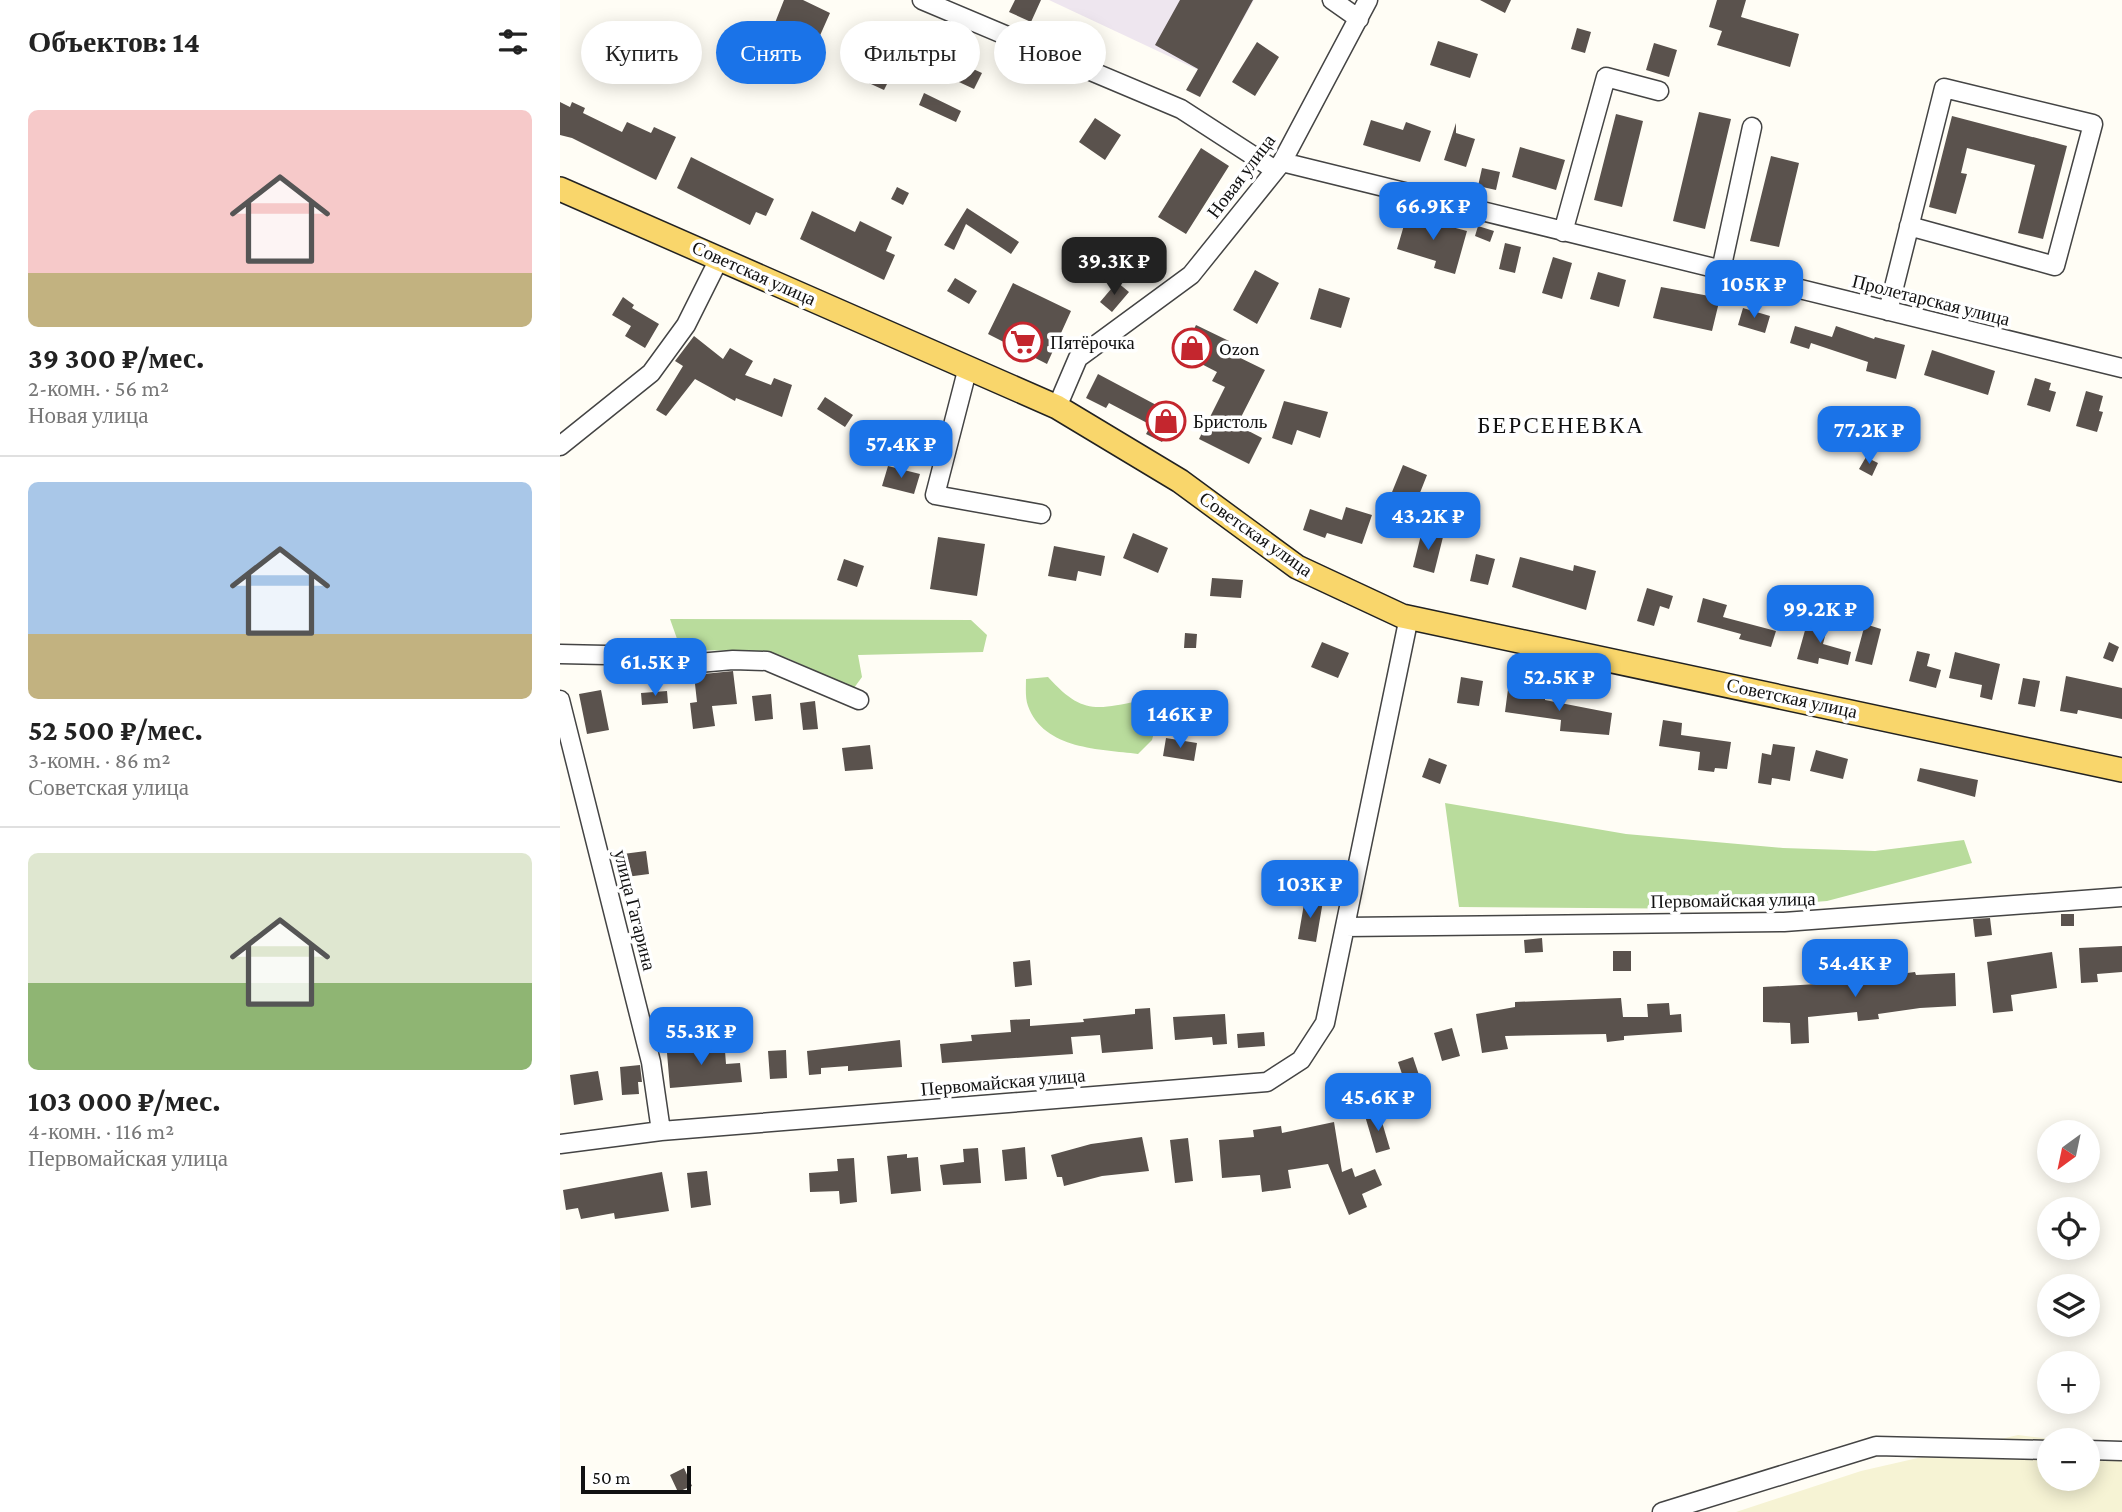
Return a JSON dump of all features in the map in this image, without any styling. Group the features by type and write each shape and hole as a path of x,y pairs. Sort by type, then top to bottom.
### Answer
{"main road":[{"name":"Советская улица","path":"560,189 1057,407 1180,481 1297,567 1409,617 2122,770"}],"street":[{"name":"Пролетарская улица","path":"922,0 1181,110 1278,166 1563,232 2122,368"},
{"name":"Новая улица","path":"1057,407 1078,358 1191,275 1278,166 1368,0"},
{"path":"1338,2 1359,19"},
{"path":"1563,232 1606,77 1659,91"},
{"path":"1888,311 1909,226 1944,88 2093,124 2055,266 1909,226"},
{"path":"1721,270 1752,127"},
{"path":"560,446 651,373 686,325 720,257"},
{"path":"968,367 935,495 1041,514"},
{"name":"Первомайская улица","path":"560,1144 661,1132 1267,1082 1301,1060 1325,1023 1409,617"},
{"path":"560,654 606,655 652,667 733,660 767,661 859,700"},
{"name":"улица Гагарина","path":"560,700 651,1062 661,1132"},
{"name":"Первомайская улица","path":"1345,927 1784,922 2122,897"},
{"path":"1662,1512 1876,1446 2037,1450"},
{"path":"2100,1450 2122,1451"}],"shaded area":[{"path":"1049,0 1254,0 1211,76 1106,27 1106,21 1094,21"},
{"path":"2018,1435 2037,1437 2037,1491 2100,1491 2100,1445 2122,1448 2122,1512 1736,1512 1861,1471"}],"green space":[{"path":"670,619 971,620 987,635 983,652 858,655 862,677 854,688 787,658 762,651 681,650"},
{"path":"1048,677 1069,697 1088,706 1138,701 1157,721 1152,740 1138,754 1075,745 1060,739 1036,720 1026,696 1026,679"},
{"path":"1445,803 1626,834 1783,848 1875,851 1964,840 1972,863 1827,901 1723,909 1459,907"}],"building":[{"path":"784,0 803,0 830,13 826,22 776,21"},
{"path":"1015,0 1041,0 1031,21 1009,12"},
{"path":"1180,0 1253,0 1200,97 1186,90 1198,69 1155,45"},
{"path":"1480,0 1511,0 1505,13"},
{"path":"1717,0 1746,0 1741,17 1799,34 1790,67 1717,45 1722,31 1709,27"},
{"path":"1577,28 1591,32 1585,53 1571,49"},
{"path":"1438,41 1478,54 1470,78 1430,65"},
{"path":"1257,42 1279,57 1255,96 1232,82"},
{"path":"1654,43 1677,50 1669,77 1646,70"},
{"path":"871,84 887,84 884,90"},
{"path":"963,84 976,84 974,89"},
{"path":"924,93 961,111 956,122 919,105"},
{"path":"560,102 570,107 572,102 585,108 583,113 622,132 627,122 651,133 654,127 676,137 656,180 572,138 560,135"},
{"path":"1699,112 1731,119 1705,229 1673,221"},
{"path":"1616,114 1643,121 1622,207 1594,200"},
{"path":"1952,116 2067,146 2043,239 2018,233 2035,165 1967,148 1961,173 1967,174 1956,214 1929,207"},
{"path":"1095,118 1121,135 1105,160 1079,142"},
{"path":"1371,120 1403,130 1406,122 1431,131 1420,162 1363,145"},
{"path":"1456,123 1456,133 1475,139 1466,167 1444,160"},
{"path":"1520,147 1565,160 1556,190 1512,177"},
{"path":"1201,148 1229,166 1186,234 1158,217"},
{"path":"1771,156 1799,163 1779,247 1750,241"},
{"path":"691,157 774,199 766,216 756,212 750,225 677,188"},
{"path":"1482,168 1500,172 1496,190 1478,186"},
{"path":"897,187 909,193 903,205 891,199"},
{"path":"967,208 1019,242 1011,254 966,224 954,250 944,245"},
{"path":"812,211 855,232 860,221 892,237 886,251 895,255 884,280 800,239"},
{"path":"1407,215 1467,231 1455,274 1434,268 1436,261 1397,249"},
{"path":"1478,226 1494,231 1490,242 1475,236"},
{"path":"1505,243 1521,247 1515,273 1499,269"},
{"path":"1553,257 1572,263 1562,299 1542,293"},
{"path":"1255,270 1279,283 1257,324 1233,310"},
{"path":"1598,272 1626,280 1619,307 1590,299"},
{"path":"955,278 977,291 969,304 947,291"},
{"path":"1117,282 1129,292 1112,312 1100,302"},
{"path":"1013,283 1071,311 1047,364 988,334"},
{"path":"1661,287 1720,298 1712,331 1653,318"},
{"path":"1319,288 1350,298 1341,328 1310,319"},
{"path":"623,297 634,305 632,308 659,324 645,348 625,336 631,326 612,315"},
{"path":"1743,308 1770,316 1765,333 1738,325"},
{"path":"1196,325 1229,341 1224,350 1265,370 1237,425 1262,438 1249,464 1199,439 1225,387 1212,381 1217,372 1182,354"},
{"path":"1795,326 1832,337 1836,326 1874,339 1875,337 1905,345 1896,379 1866,371 1868,362 1811,343 1809,349 1790,343"},
{"path":"694,336 723,359 730,348 753,361 745,375 771,385 774,378 792,385 782,417 736,398 735,401 695,379 666,416 656,410 683,366 675,361"},
{"path":"1932,350 1995,371 1988,395 1924,375"},
{"path":"1098,374 1175,415 1162,442 1146,434 1151,425 1109,403 1106,408 1086,398"},
{"path":"2035,378 2051,383 2049,390 2056,392 2050,412 2027,405"},
{"path":"2086,391 2103,396 2099,411 2103,412 2097,432 2076,426"},
{"path":"825,397 853,415 845,427 817,409"},
{"path":"1284,401 1328,412 1320,438 1297,430 1292,445 1272,438"},
{"path":"1866,457 1878,463 1872,476 1859,469"},
{"path":"1403,465 1427,475 1414,508 1390,497"},
{"path":"888,466 920,474 914,494 882,486"},
{"path":"1346,507 1372,515 1362,544 1327,533 1325,538 1303,530 1310,509 1342,520"},
{"path":"1422,531 1443,537 1434,573 1413,567"},
{"path":"1133,533 1168,548 1158,573 1123,558"},
{"path":"938,537 985,544 977,596 930,589"},
{"path":"1054,546 1105,556 1101,576 1078,571 1076,581 1048,576"},
{"path":"1476,554 1495,559 1488,585 1470,581"},
{"path":"1520,557 1573,571 1574,565 1596,571 1586,610 1512,587"},
{"path":"844,559 864,566 857,587 837,580"},
{"path":"1212,578 1243,580 1241,598 1210,596"},
{"path":"1647,588 1673,596 1669,609 1660,606 1654,626 1637,621"},
{"path":"1703,598 1727,605 1723,617 1776,631 1771,647 1739,639 1741,634 1697,622"},
{"path":"1809,616 1829,621 1823,644 1851,652 1848,665 1819,658 1818,664 1797,659"},
{"path":"1865,624 1881,629 1872,665 1855,661"},
{"path":"1185,633 1197,634 1196,648 1184,648"},
{"path":"1322,642 1349,653 1338,678 1311,667"},
{"path":"2109,642 2119,647 2113,662 2103,658"},
{"path":"1917,651 1930,654 1927,666 1941,670 1936,688 1909,681"},
{"path":"1955,652 2000,664 1992,700 1980,697 1982,685 1949,678"},
{"path":"733,671 737,704 712,706 715,726 693,729 690,703 697,702 694,675"},
{"path":"2066,676 2122,688 2122,719 2078,710 2077,714 2060,711"},
{"path":"1461,677 1483,681 1479,706 1457,703"},
{"path":"2023,678 2040,681 2035,707 2018,704"},
{"path":"1508,689 1545,694 1545,700 1612,713 1609,735 1560,731 1561,720 1505,712"},
{"path":"601,690 609,730 587,734 579,694"},
{"path":"667,691 668,703 642,705 641,693"},
{"path":"771,694 773,719 755,721 752,696"},
{"path":"815,701 818,729 803,730 800,703"},
{"path":"1663,720 1682,723 1681,735 1731,742 1727,769 1715,768 1714,772 1698,770 1700,752 1659,746"},
{"path":"1166,738 1197,743 1194,761 1163,756"},
{"path":"1773,744 1795,747 1790,781 1772,778 1771,785 1758,783 1762,753 1771,755"},
{"path":"870,745 873,769 845,771 842,748"},
{"path":"1816,750 1848,759 1843,779 1810,771"},
{"path":"1429,758 1447,765 1440,784 1422,777"},
{"path":"1920,768 1978,780 1975,797 1917,781"},
{"path":"646,851 649,874 626,877 623,854"},
{"path":"1305,898 1323,901 1316,942 1298,939"},
{"path":"2061,914 2074,914 2074,926 2061,926"},
{"path":"1990,918 1992,935 1975,937 1973,919"},
{"path":"1542,938 1543,952 1525,953 1524,940"},
{"path":"2122,946 2122,972 2097,974 2098,982 2081,983 2079,948"},
{"path":"1613,951 1631,951 1631,971 1613,971"},
{"path":"2052,952 2057,988 2011,995 2013,1011 1993,1013 1987,962"},
{"path":"1030,960 1032,985 1015,987 1013,962"},
{"path":"1915,972 1916,975 1955,973 1956,1006 1878,1014 1879,1019 1858,1021 1857,1012 1808,1017 1809,1043 1791,1044 1790,1023 1763,1022 1763,987 1818,984 1818,980 1839,978 1840,985 1884,982 1884,976"},
{"path":"1621,998 1623,1017 1648,1017 1647,1004 1669,1003 1670,1015 1681,1014 1682,1032 1624,1036 1624,1040 1607,1042 1606,1034 1505,1036 1508,1049 1482,1053 1476,1014 1515,1007 1515,1002"},
{"path":"1150,1008 1153,1049 1102,1053 1100,1035 1071,1037 1073,1054 942,1063 940,1044 972,1041 971,1035 1011,1032 1010,1020 1030,1019 1030,1026 1084,1022 1083,1019 1135,1014 1135,1009"},
{"path":"1225,1014 1227,1044 1213,1045 1212,1037 1175,1040 1173,1017"},
{"path":"1452,1028 1460,1056 1442,1061 1434,1033"},
{"path":"1264,1032 1265,1046 1238,1048 1237,1034"},
{"path":"703,1039 705,1052 725,1051 726,1064 740,1063 742,1082 670,1088 667,1053 682,1052 681,1041"},
{"path":"900,1040 902,1067 848,1071 848,1066 821,1068 821,1074 809,1075 807,1051"},
{"path":"786,1050 787,1078 770,1079 768,1051"},
{"path":"1413,1057 1419,1075 1404,1080 1398,1062"},
{"path":"640,1065 642,1082 638,1082 639,1094 622,1095 620,1067"},
{"path":"598,1071 603,1100 574,1105 570,1075"},
{"path":"1379,1112 1390,1149 1376,1153 1365,1116"},
{"path":"1334,1122 1342,1172 1352,1168 1355,1177 1375,1169 1382,1185 1362,1194 1367,1207 1349,1215 1328,1164 1288,1170 1291,1188 1262,1192 1260,1175 1222,1178 1219,1140 1254,1137 1253,1130 1281,1126 1282,1133"},
{"path":"1142,1137 1149,1171 1102,1176 1064,1186 1062,1177 1057,1177 1051,1155 1091,1144"},
{"path":"1188,1138 1193,1181 1175,1183 1170,1140"},
{"path":"1025,1147 1027,1179 1005,1181 1002,1150"},
{"path":"978,1148 981,1183 943,1185 940,1165 964,1162 963,1149"},
{"path":"907,1154 907,1158 918,1157 921,1191 891,1194 887,1156"},
{"path":"854,1158 857,1202 840,1204 839,1191 810,1192 809,1173 838,1171 837,1159"},
{"path":"707,1171 711,1205 691,1208 687,1173"},
{"path":"662,1172 669,1211 615,1219 614,1213 581,1219 578,1208 566,1210 563,1190"},
{"path":"684,1468 692,1486 678,1492 670,1475"}],"place":[{"name":"Пятёрочка","path":"1023,342"},
{"name":"Ozon","path":"1192,348"},
{"name":"Бристоль","path":"1166,421"}],"district":[{"name":"БЕРСЕНЕВКА","path":"1561,425"}]}
